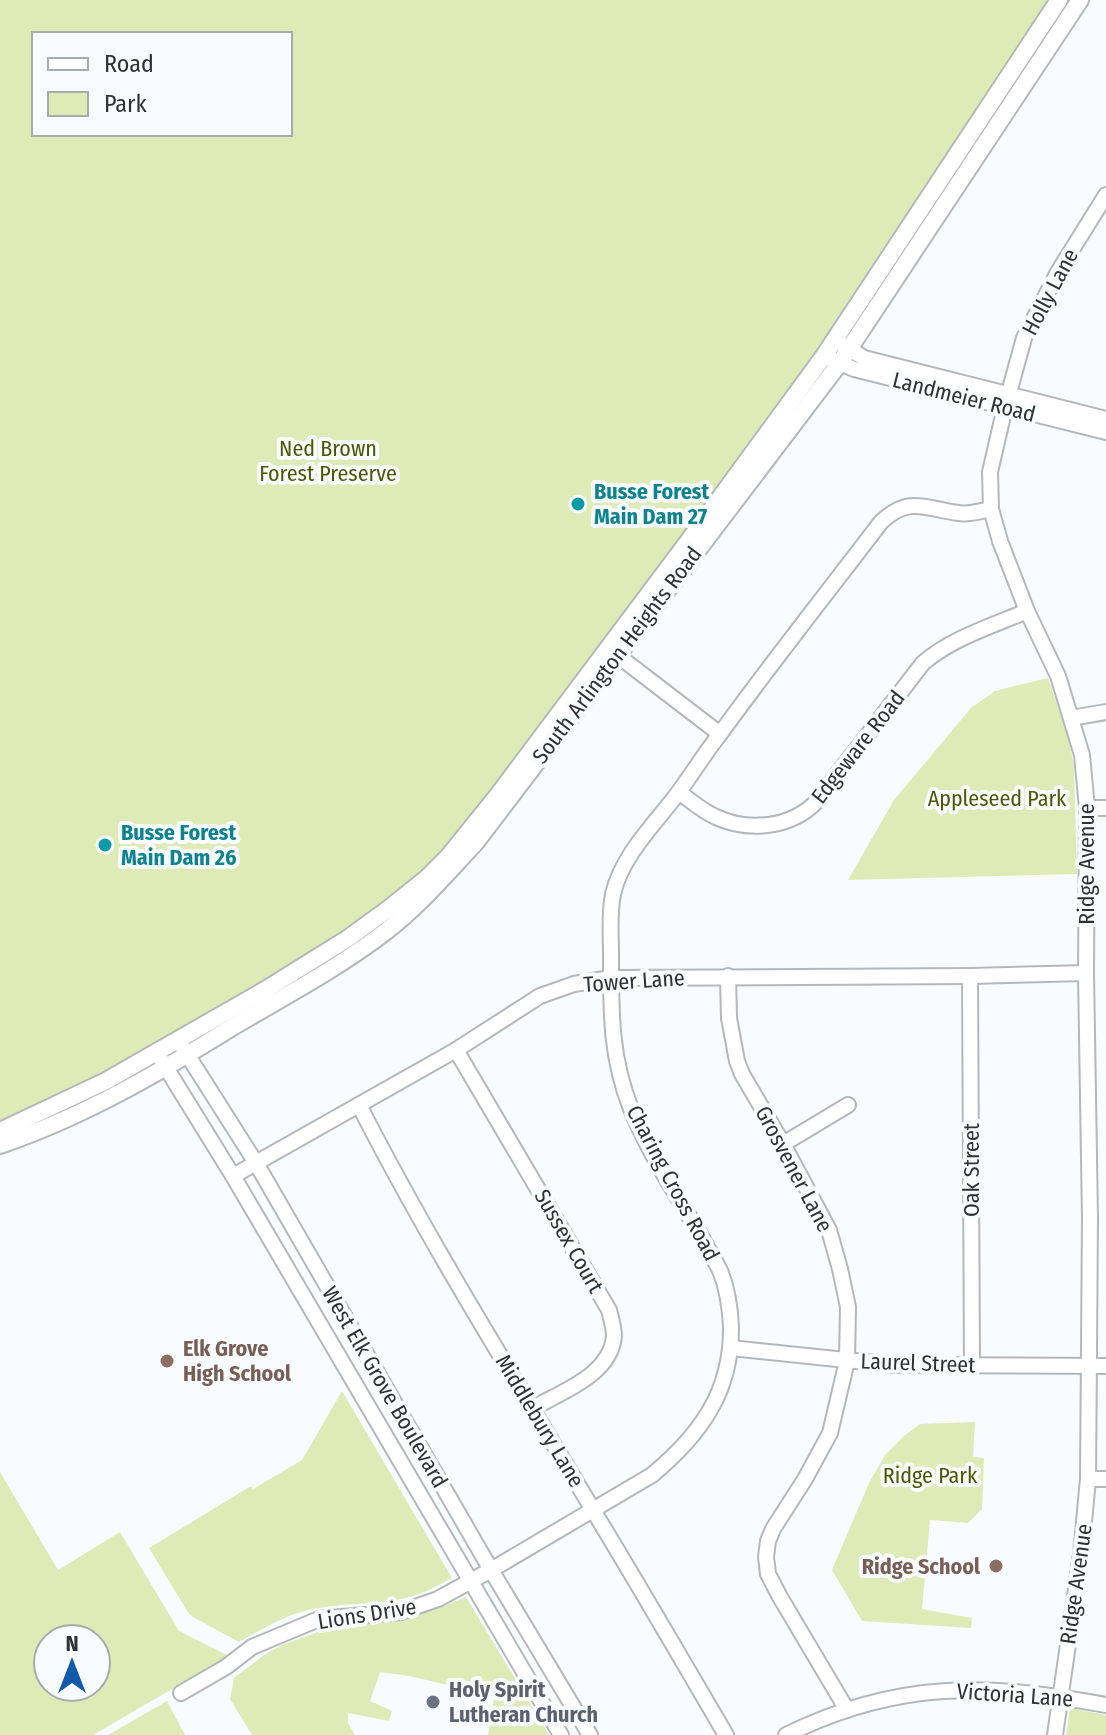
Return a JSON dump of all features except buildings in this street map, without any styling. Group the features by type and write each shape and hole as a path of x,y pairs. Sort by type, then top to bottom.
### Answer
{"main road":[{"name":"South Arlington Heights Road","path":"0,1131 67,1101 265,990 387,910 448,857 837,353 1059,0"},
{"name":"South Arlington Heights Road","path":"0,1145 70,1118 166,1067 360,950 409,912 476,842 837,353 1080,0"}],"street":[{"name":"Holly Lane","path":"1006,401 1029,327 1058,272 1106,195"},
{"name":"Landmeier Road","path":"837,353 864,358 1106,432"},
{"name":"Landmeier Road","path":"1006,401 1106,419"},
{"name":"Ridge Avenue","path":"1006,401 990,472 991,509 1027,611 1058,676 1082,755 1087,808 1088,1479 1081,1554 1055,1735"},
{"name":"Charing Cross Road","path":"471,1582 652,1475 669,1460 701,1426 720,1392 731,1348 730,1301 721,1272 639,1129 623,1088 613,1044 611,912 616,884 624,866 881,522 906,506 967,514 991,509"},
{"name":"Edgeware Road","path":"679,792 708,813 731,823 775,824 797,818 816,802 923,663 949,644 1027,611"},
{"path":"617,655 720,734"},
{"path":"1071,718 1106,712"},
{"path":"1087,808 1106,808"},
{"name":"Tower Lane","path":"233,1176 456,1050 540,996 574,984 611,978 1086,973"},
{"name":"Grosvener Lane","path":"728,976 729,1018 737,1061 829,1230 848,1307 847,1361 830,1433 773,1529 766,1557 768,1574 780,1597 847,1710"},
{"name":"Oak Street","path":"970,976 972,1365"},
{"name":"West Elk Grove Boulevard","path":"178,1040 256,1163 590,1735"},
{"name":"Sussex Court","path":"456,1050 609,1310 614,1335 608,1357 594,1374 531,1409"},
{"name":"West Elk Grove Boulevard","path":"157,1053 233,1176 561,1735"},
{"name":"Middlebury Lane","path":"359,1105 398,1182 726,1735"},
{"path":"783,1144 848,1105"},
{"name":"Laurel Street","path":"731,1348 894,1365 1106,1366"},
{"path":"1088,1479 1106,1479"},
{"name":"Lions Drive","path":"181,1693 226,1667 252,1647 319,1619 401,1612 438,1599 471,1582"},
{"name":"Victoria Lane","path":"786,1735 847,1710 911,1693 996,1689 1106,1705"}],"green space":[{"name":"Ned Brown Forest Preserve","path":"0,0 1059,0 890,258 448,857 347,939 0,1131"},
{"name":"Appleseed Park","path":"1048,678 1069,738 1074,767 1077,874 848,880 894,800 971,708 995,691"},
{"path":"342,1391 452,1578 406,1598 301,1612 239,1642 189,1614 149,1548 251,1486 253,1489 302,1460"},
{"name":"Ridge Park","path":"975,1422 973,1457 984,1458 982,1509 968,1523 930,1520 922,1609 972,1618 971,1628 862,1621 832,1570 869,1483 885,1455 920,1424"},
{"path":"0,1472 58,1570 120,1532 179,1631 229,1656 93,1735 0,1735"},
{"path":"466,1597 549,1735 488,1735 495,1693 463,1682 456,1687 380,1672 370,1701 392,1711 389,1721 348,1713 348,1723 355,1735 252,1735 230,1699 234,1678 282,1645 318,1632 432,1611"},
{"path":"167,1701 185,1735 108,1735"},
{"path":"1070,1708 1106,1715 1106,1735 1066,1735"}],"place":[{"name":"Busse Forest Main Dam 27","path":"578,504"},
{"name":"Busse Forest Main Dam 26","path":"105,845"},
{"name":"Elk Grove High School","path":"167,1361"},
{"name":"Ridge School","path":"996,1566"},
{"name":"Holy Spirit Lutheran Church","path":"433,1702"}]}
